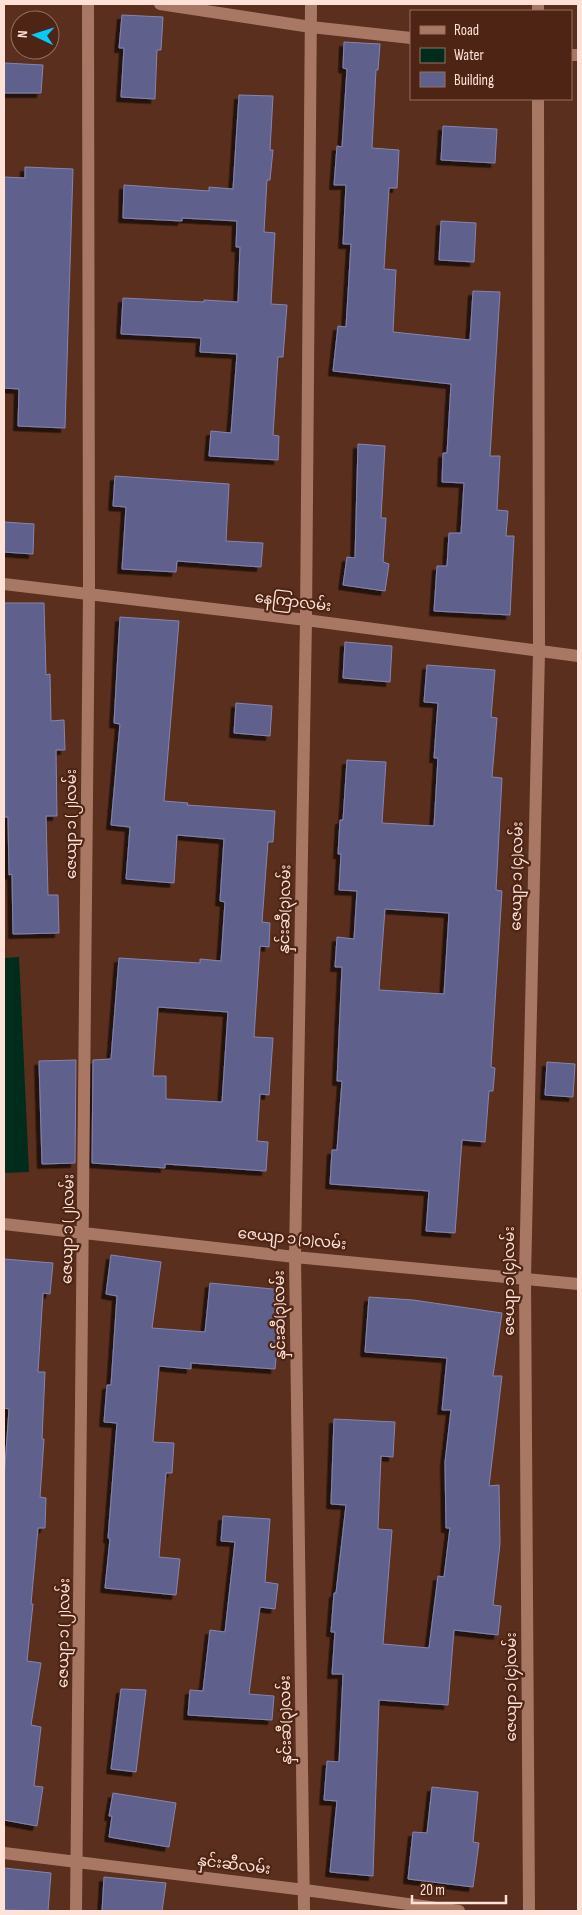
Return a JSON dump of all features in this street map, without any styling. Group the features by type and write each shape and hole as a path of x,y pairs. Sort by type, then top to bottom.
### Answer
{"street":[{"name":"ဇေယျာ ၁ (၂)လမ်း","path":"76,1911 90,594 88,4"},
{"path":"160,4 311,27 410,38"},
{"name":"နှင်းဆီ(၃)လမ်း","path":"304,1911 296,1257 306,620 311,4"},
{"name":"ဇေယျာ ၁ (၄)လမ်း","path":"529,1911 524,1278 539,652 538,100"},
{"name":"နေကြာလမ်း","path":"4,584 306,620 578,656"},
{"name":"ဇေယျာ ၁ (၁)လမ်း","path":"4,1224 296,1257 578,1284"},
{"name":"နှင်းဆီလမ်း","path":"4,1853 459,1911"}],"water":[{"path":"19,957 29,1172 4,1173 4,958"}],"building":[{"path":"122,15 163,17 161,50 157,50 155,99 121,97 124,48 119,48"},
{"path":"344,42 380,44 378,70 376,70 372,148 399,150 397,188 389,188 384,269 396,270 393,332 470,340 473,291 500,292 490,456 500,456 497,510 508,511 506,536 514,536 510,615 434,611 437,566 447,566 449,533 461,533 464,483 442,482 443,453 447,453 451,384 333,371 338,326 346,327 351,244 343,244 346,185 334,185 337,146 342,147 347,69 343,68"},
{"path":"4,63 43,65 41,93 4,93"},
{"path":"239,95 273,96 270,150 273,150 270,180 267,180 264,232 275,233 271,304 287,305 283,357 278,357 273,435 279,436 278,460 209,456 211,431 231,433 237,354 200,352 201,338 121,334 123,298 238,302 240,247 236,247 237,221 182,218 182,221 123,218 124,185 209,191 209,187 233,189"},
{"path":"443,126 497,129 495,163 441,160"},
{"path":"25,167 73,169 65,428 18,426 19,389 4,388 4,177 25,178"},
{"path":"441,221 476,223 474,262 439,260"},
{"path":"358,444 385,446 381,518 386,518 383,562 389,564 385,591 343,585 347,557 355,558"},
{"path":"115,476 229,484 226,541 263,543 261,567 177,561 176,572 122,569 126,507 113,506"},
{"path":"4,522 34,524 33,554 4,552"},
{"path":"4,603 44,603 46,675 50,674 51,721 64,720 65,750 56,750 57,816 46,816 48,895 58,895 59,933 13,934 12,874 9,875 8,817 4,817"},
{"path":"120,617 179,621 164,801 188,803 187,805 275,811 273,842 268,842 262,922 270,923 269,947 260,946 254,1037 273,1038 269,1095 260,1094 257,1141 268,1142 266,1171 165,1164 165,1168 92,1163 93,1060 111,1059 119,958 200,963 200,959 221,961 225,902 220,901 224,839 177,835 174,883 126,879 130,827 111,825 120,724 114,723","holes":["158,1007 228,1012 222,1102 166,1099 166,1076 153,1076"]},
{"path":"345,642 392,646 390,682 343,678"},
{"path":"427,665 495,670 491,717 497,718 492,777 502,778 496,890 502,891 491,1067 495,1068 493,1091 489,1091 485,1142 462,1140 455,1233 426,1231 429,1191 330,1184 332,1150 337,1150 342,1081 337,1081 342,967 335,967 337,937 354,939 357,891 339,890 341,854 338,854 340,820 343,820 347,760 386,762 382,823 434,826 438,758 434,758 438,703 424,702","holes":["385,909 449,913 444,994 379,990"]},
{"path":"236,703 272,706 270,736 234,733"},
{"path":"76,1060 75,1163 42,1164 39,1061"},
{"path":"547,1062 575,1064 573,1097 545,1095"},
{"path":"111,1255 161,1262 152,1328 205,1332 210,1283 283,1290 275,1369 191,1363 191,1369 159,1366 153,1442 174,1443 172,1473 166,1473 159,1557 180,1559 176,1595 105,1588 117,1423 104,1422 107,1385 111,1385 117,1296 106,1294"},
{"path":"4,1259 53,1263 50,1294 43,1293 38,1372 45,1372 42,1439 44,1439 40,1497 46,1498 45,1528 38,1528 27,1661 41,1663 31,1725 41,1727 34,1786 43,1787 37,1826 4,1820 4,1480 9,1409 4,1408"},
{"path":"369,1297 413,1300 502,1313 493,1376 502,1376 489,1486 499,1485 500,1544 493,1605 501,1606 498,1635 454,1630 448,1705 379,1700 373,1876 330,1872 337,1801 324,1800 327,1761 339,1762 343,1674 332,1674 335,1632 331,1632 334,1593 336,1593 346,1505 331,1504 334,1419 395,1422 393,1457 381,1456 378,1529 392,1530 383,1644 429,1648 438,1576 444,1577 450,1528 446,1528 445,1462 451,1410 442,1410 447,1358 365,1352"},
{"path":"223,1516 270,1519 265,1582 278,1584 275,1609 260,1607 249,1694 274,1696 272,1720 188,1715 190,1690 203,1691 210,1630 225,1632 235,1542 221,1541"},
{"path":"121,1689 146,1690 136,1772 111,1769"},
{"path":"432,1787 478,1792 473,1842 479,1843 473,1887 408,1879 413,1832 427,1833"},
{"path":"113,1793 176,1803 169,1847 109,1837 112,1816 109,1816"},
{"path":"4,1868 51,1873 48,1911 4,1910"},
{"path":"104,1877 166,1883 162,1911 102,1911"}]}
